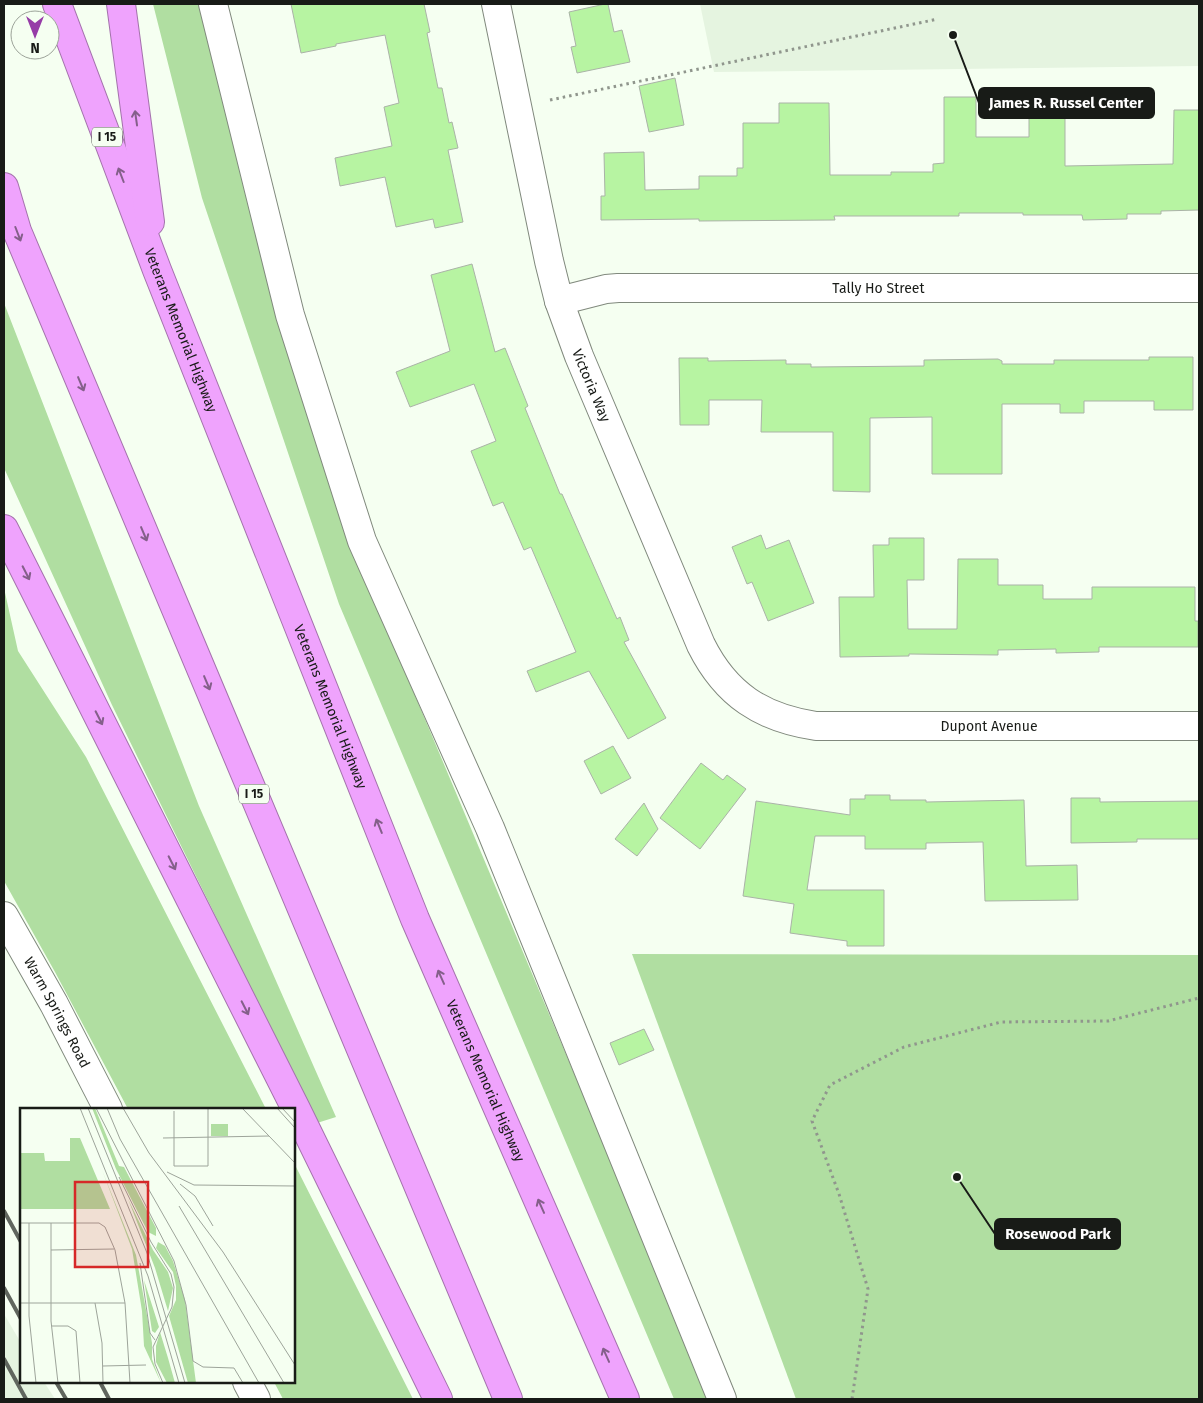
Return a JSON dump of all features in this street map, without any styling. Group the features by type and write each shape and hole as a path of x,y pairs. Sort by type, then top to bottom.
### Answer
{"highway":[{"name":"Veterans Memorial Highway","path":"57,4 157,270 416,918 626,1399"},
{"path":"121,4 157,270"},
{"name":"I 15","path":"4,187 17,231 508,1399"},
{"path":"4,529 296,1109 438,1399"}],"street":[{"path":"213,4 290,315 362,541 490,828 722,1399"},
{"name":"Victoria Way","path":"496,4 549,261 559,301 583,365 701,645 710,662 720,677 740,696 763,711 780,718"},
{"name":"Tally Ho Street","path":"559,301 606,289 618,288 1199,288"},
{"name":"Dupont Avenue","path":"780,718 798,723 834,726 1199,726"},
{"name":"Warm Springs Road","path":"4,916 54,1004 107,1108"},
{"path":"248,1383 256,1399"}],"path":[{"path":"550,100 938,19"},
{"path":"852,1399 868,1289 839,1194 812,1121 830,1085 904,1047 1001,1022 1108,1021 1199,998"}],"shaded area":[{"path":"700,4 1199,4 1199,66 714,72"},
{"path":"4,1314 20,1341 20,1383 45,1383 55,1399 4,1399"}],"green space":[{"path":"153,4 206,4 274,301 334,500 711,1399 674,1399 339,604 202,198"},
{"path":"4,303 199,806 336,1117 317,1123 112,705 4,468"},
{"path":"4,588 18,651 86,757 265,1108 127,1108 4,881"},
{"path":"632,954 1199,955 1199,1399 796,1399"},
{"path":"295,1165 413,1399 283,1399 275,1383 295,1383"}],"building":[{"path":"291,4 424,4 430,32 427,33 438,88 442,88 449,123 452,122 458,148 448,150 463,222 435,228 433,219 396,227 385,177 340,186 335,158 392,146 384,107 399,103 385,35 301,53"},
{"path":"608,4 614,32 622,30 630,62 577,73 571,47 576,46 569,12"},
{"path":"675,78 684,125 649,132 639,86"},
{"path":"1029,92 1065,92 1065,166 1173,164 1174,110 1199,110 1199,210 1161,211 1161,214 1127,214 1127,219 1083,220 1082,215 959,213 959,216 834,216 835,220 601,220 601,196 605,196 604,153 644,152 645,190 699,189 699,176 737,176 737,168 743,168 743,123 779,123 779,103 829,103 830,175 891,175 891,172 933,172 933,164 944,163 944,97 976,97 976,137 1029,137"},
{"path":"472,264 495,352 505,348 528,406 525,408 560,494 562,494 617,619 620,617 629,640 624,642 666,718 628,739 589,671 536,692 527,671 576,652 531,547 524,550 503,502 493,506 471,451 496,441 474,384 410,407 396,372 450,351 431,275"},
{"path":"1149,357 1193,357 1193,410 1154,410 1154,401 1084,401 1084,413 1060,413 1060,404 1002,404 1002,474 932,474 932,417 870,418 870,492 833,491 833,432 761,432 762,400 709,400 709,425 680,425 679,358 708,358 708,361 786,360 786,364 811,364 811,367 924,366 924,360 998,359 1002,361 1002,364 1054,364 1054,360 1149,360"},
{"path":"761,535 766,549 789,540 814,603 768,621 752,582 747,584 732,547"},
{"path":"889,538 924,538 924,580 907,580 908,629 957,629 958,559 998,559 998,585 1043,585 1043,599 1092,599 1092,587 1195,587 1195,621 1198,621 1198,647 1099,647 1099,652 1056,653 1056,649 998,650 998,655 909,654 909,656 840,657 839,597 874,597 873,545 889,545"},
{"path":"613,746 631,778 601,794 584,761"},
{"path":"701,763 723,780 727,775 746,789 700,849 660,818"},
{"path":"865,795 890,795 890,800 926,800 926,802 1024,800 1026,866 1077,865 1078,900 985,901 983,842 926,843 926,849 865,849 865,836 815,836 807,890 884,890 884,946 847,946 847,941 790,933 794,904 743,896 756,801 850,815 850,799 865,799"},
{"path":"1071,798 1100,798 1100,802 1199,801 1199,839 1137,839 1137,842 1071,843"},
{"path":"644,803 658,829 637,856 615,839"},
{"path":"644,1029 654,1050 619,1065 610,1043"}],"railway":[{"path":"4,1211 20,1240"},
{"path":"4,1288 20,1317"},
{"path":"4,1359 26,1399"},
{"path":"57,1383 66,1399"},
{"path":"101,1383 109,1399"}],"place":[{"name":"James R. Russel Center","path":"953,35"},
{"name":"Rosewood Park","path":"957,1177"}]}
